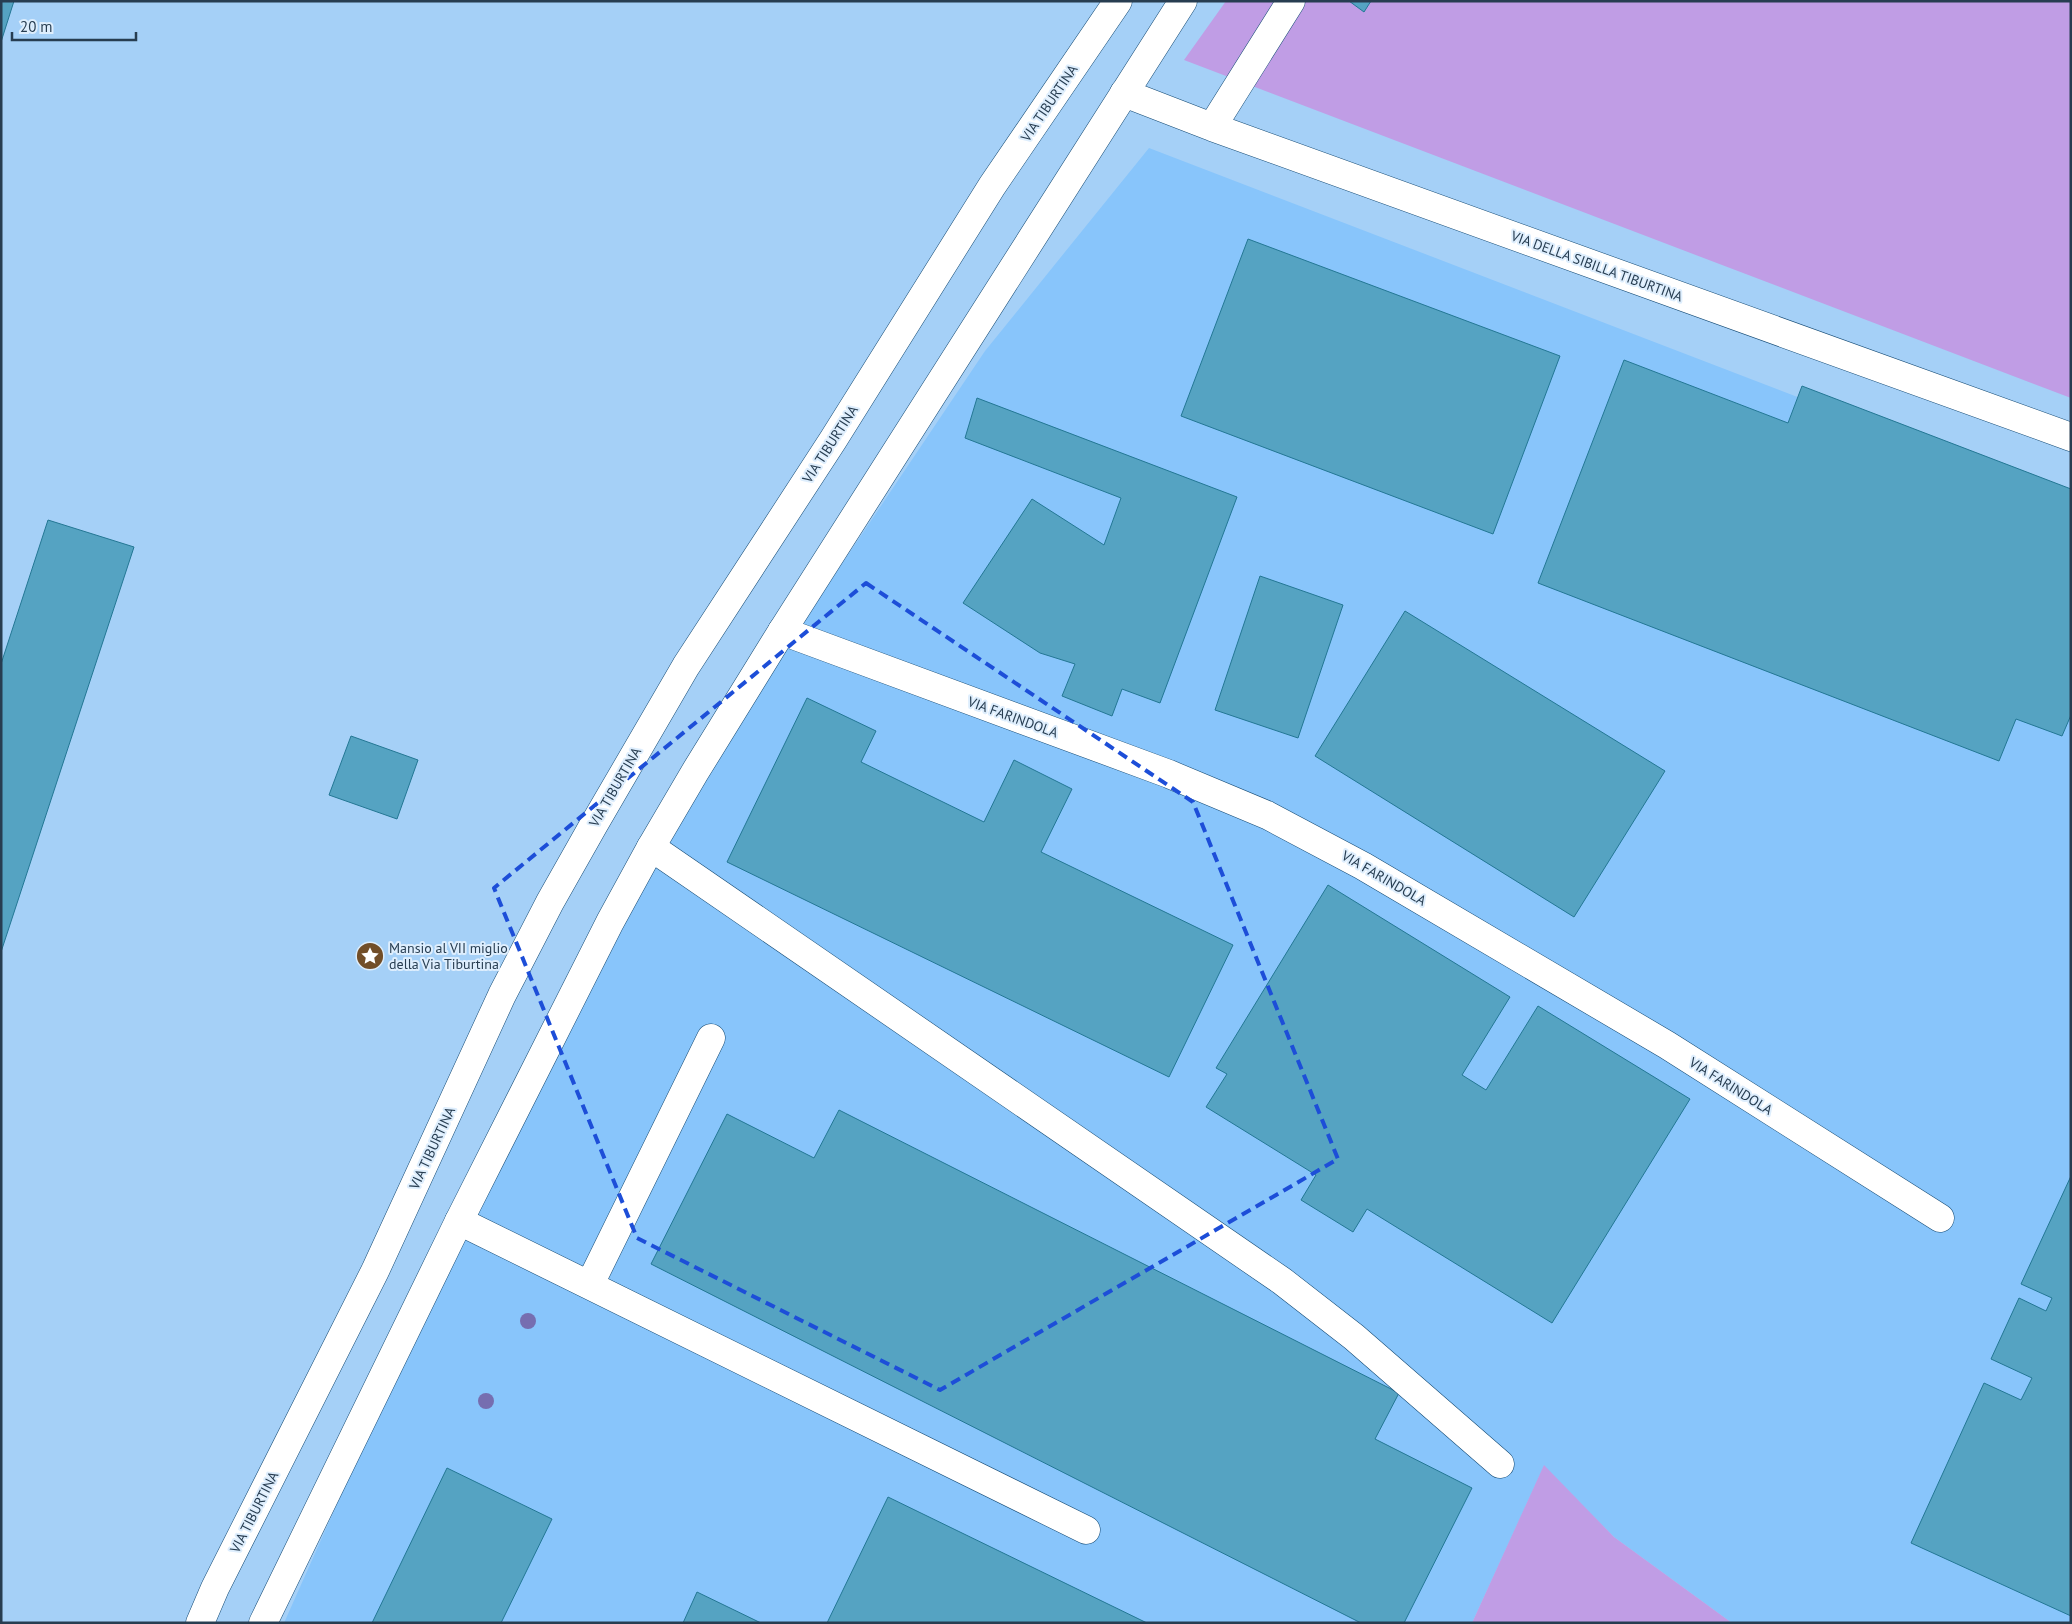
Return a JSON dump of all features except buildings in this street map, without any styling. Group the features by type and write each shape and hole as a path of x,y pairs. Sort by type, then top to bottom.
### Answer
{"main road":[{"name":"VIA TIBURTINA","path":"200,1623 215,1588 375,1271 502,995 550,902 593,826 686,666 833,440 992,186 1118,1"},
{"path":"1212,127 1292,1"},
{"path":"263,1623 459,1221 610,922 651,848 700,764 782,632 1181,4"},
{"name":"VIA DELLA SIBILLA TIBURTINA","path":"1124,93 1212,127 2071,436"},
{"name":"VIA FARINDOLA","path":"782,632 1169,774 1299,831 1363,866 1667,1045 1940,1218"},
{"path":"651,848 1282,1281 1354,1337 1500,1464"},
{"path":"590,1284 710,1038"},
{"path":"459,1221 1086,1530"}],"highlighted area":[{"path":"866,583 1193,802 1338,1159 940,1390 637,1238 494,888"}],"shaded area":[{"path":"1226,1 2071,1 2071,398 1184,60"},
{"path":"1149,148 2071,502 2071,1623 1732,1623 1614,1537 1544,1466 1472,1623 284,1623 398,1367 700,775 985,351"},
{"path":"1544,1465 1614,1537 1732,1623 1472,1623"}],"place":[{"name":"Mansio al VII miglio della Via Tiburtina","path":"370,956"}]}
